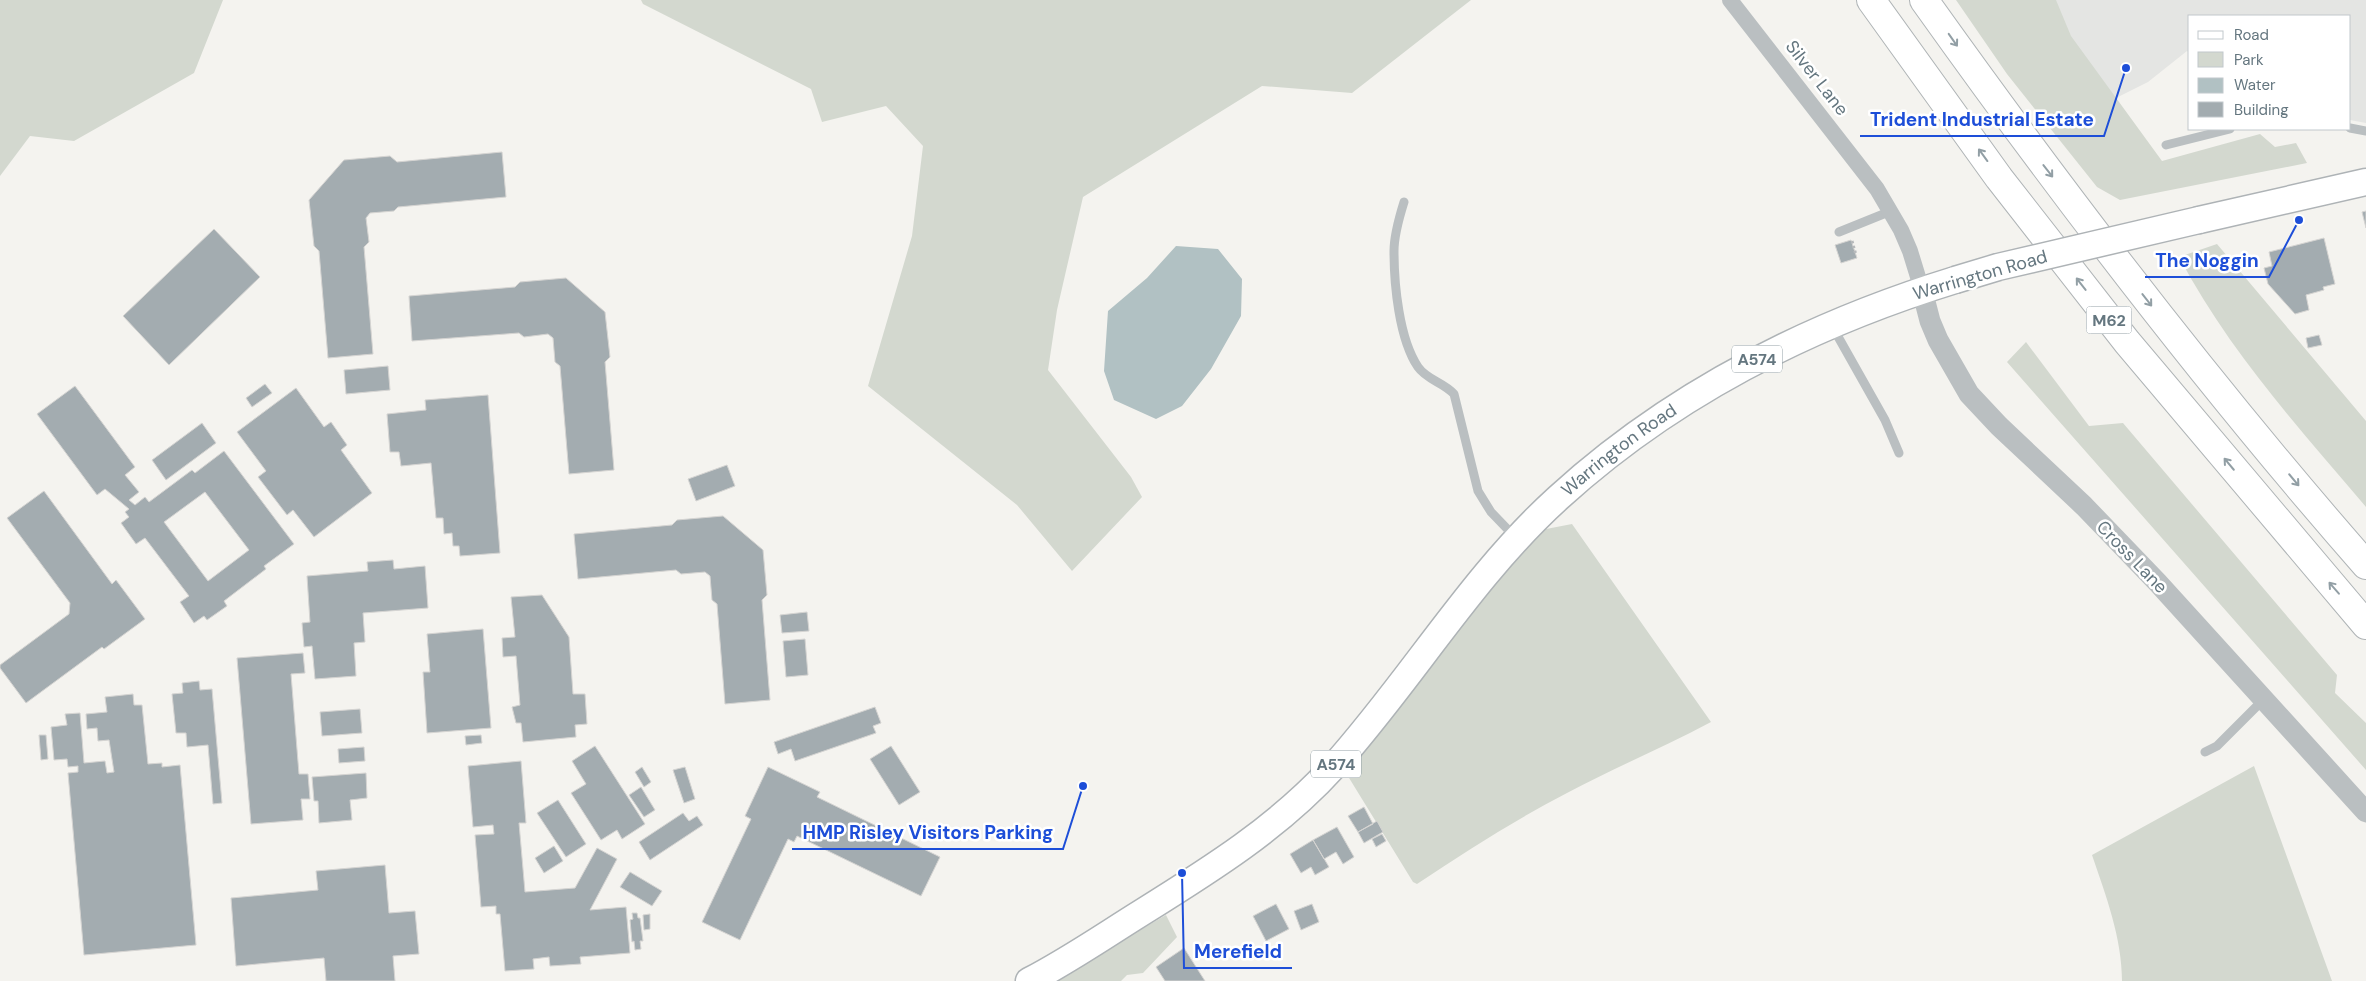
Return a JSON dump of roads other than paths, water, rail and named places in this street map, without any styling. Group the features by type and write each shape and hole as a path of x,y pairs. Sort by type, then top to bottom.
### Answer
{"highway":[{"name":"M62","path":"1871,0 1999,178 2127,342 2366,625"},
{"name":"M62","path":"1924,0 2026,142 2173,334 2366,565"}],"main road":[{"name":"Warrington Road","path":"1029,981 1202,875 1254,839 1293,808 1366,730 1458,606 1517,539 1557,499 1658,418 1710,385 1756,359 1831,324 1922,290 1998,267 2366,182"}],"street":[{"name":"Silver Lane","path":"1730,0 1854,158 1890,211 1910,251 1922,290"},
{"name":"Cross Lane","path":"1922,290 1938,340 1969,394 1999,426 2084,506 2158,583 2366,812"}],"lane":[{"path":"2351,128 2366,131"},
{"path":"2166,145 2226,130"},
{"path":"1404,202 1397,224 1394,250 1396,293 1406,340 1417,366 1424,374 1454,394 1478,492 1491,512 1517,539"},
{"path":"1839,232 1890,211"},
{"path":"1831,324 1885,420 1899,453"},
{"path":"2205,752 2217,746 2264,699"}],"water":[{"path":"1176,246 1218,249 1242,279 1241,316 1211,369 1182,406 1156,419 1114,400 1104,371 1108,311 1147,278"}],"place":[{"name":"Trident Industrial Estate","path":"2126,68"},
{"name":"The Noggin","path":"2299,220"},
{"name":"HMP Risley Visitors Parking","path":"1083,786"},
{"name":"Merefield","path":"1182,873"}]}
